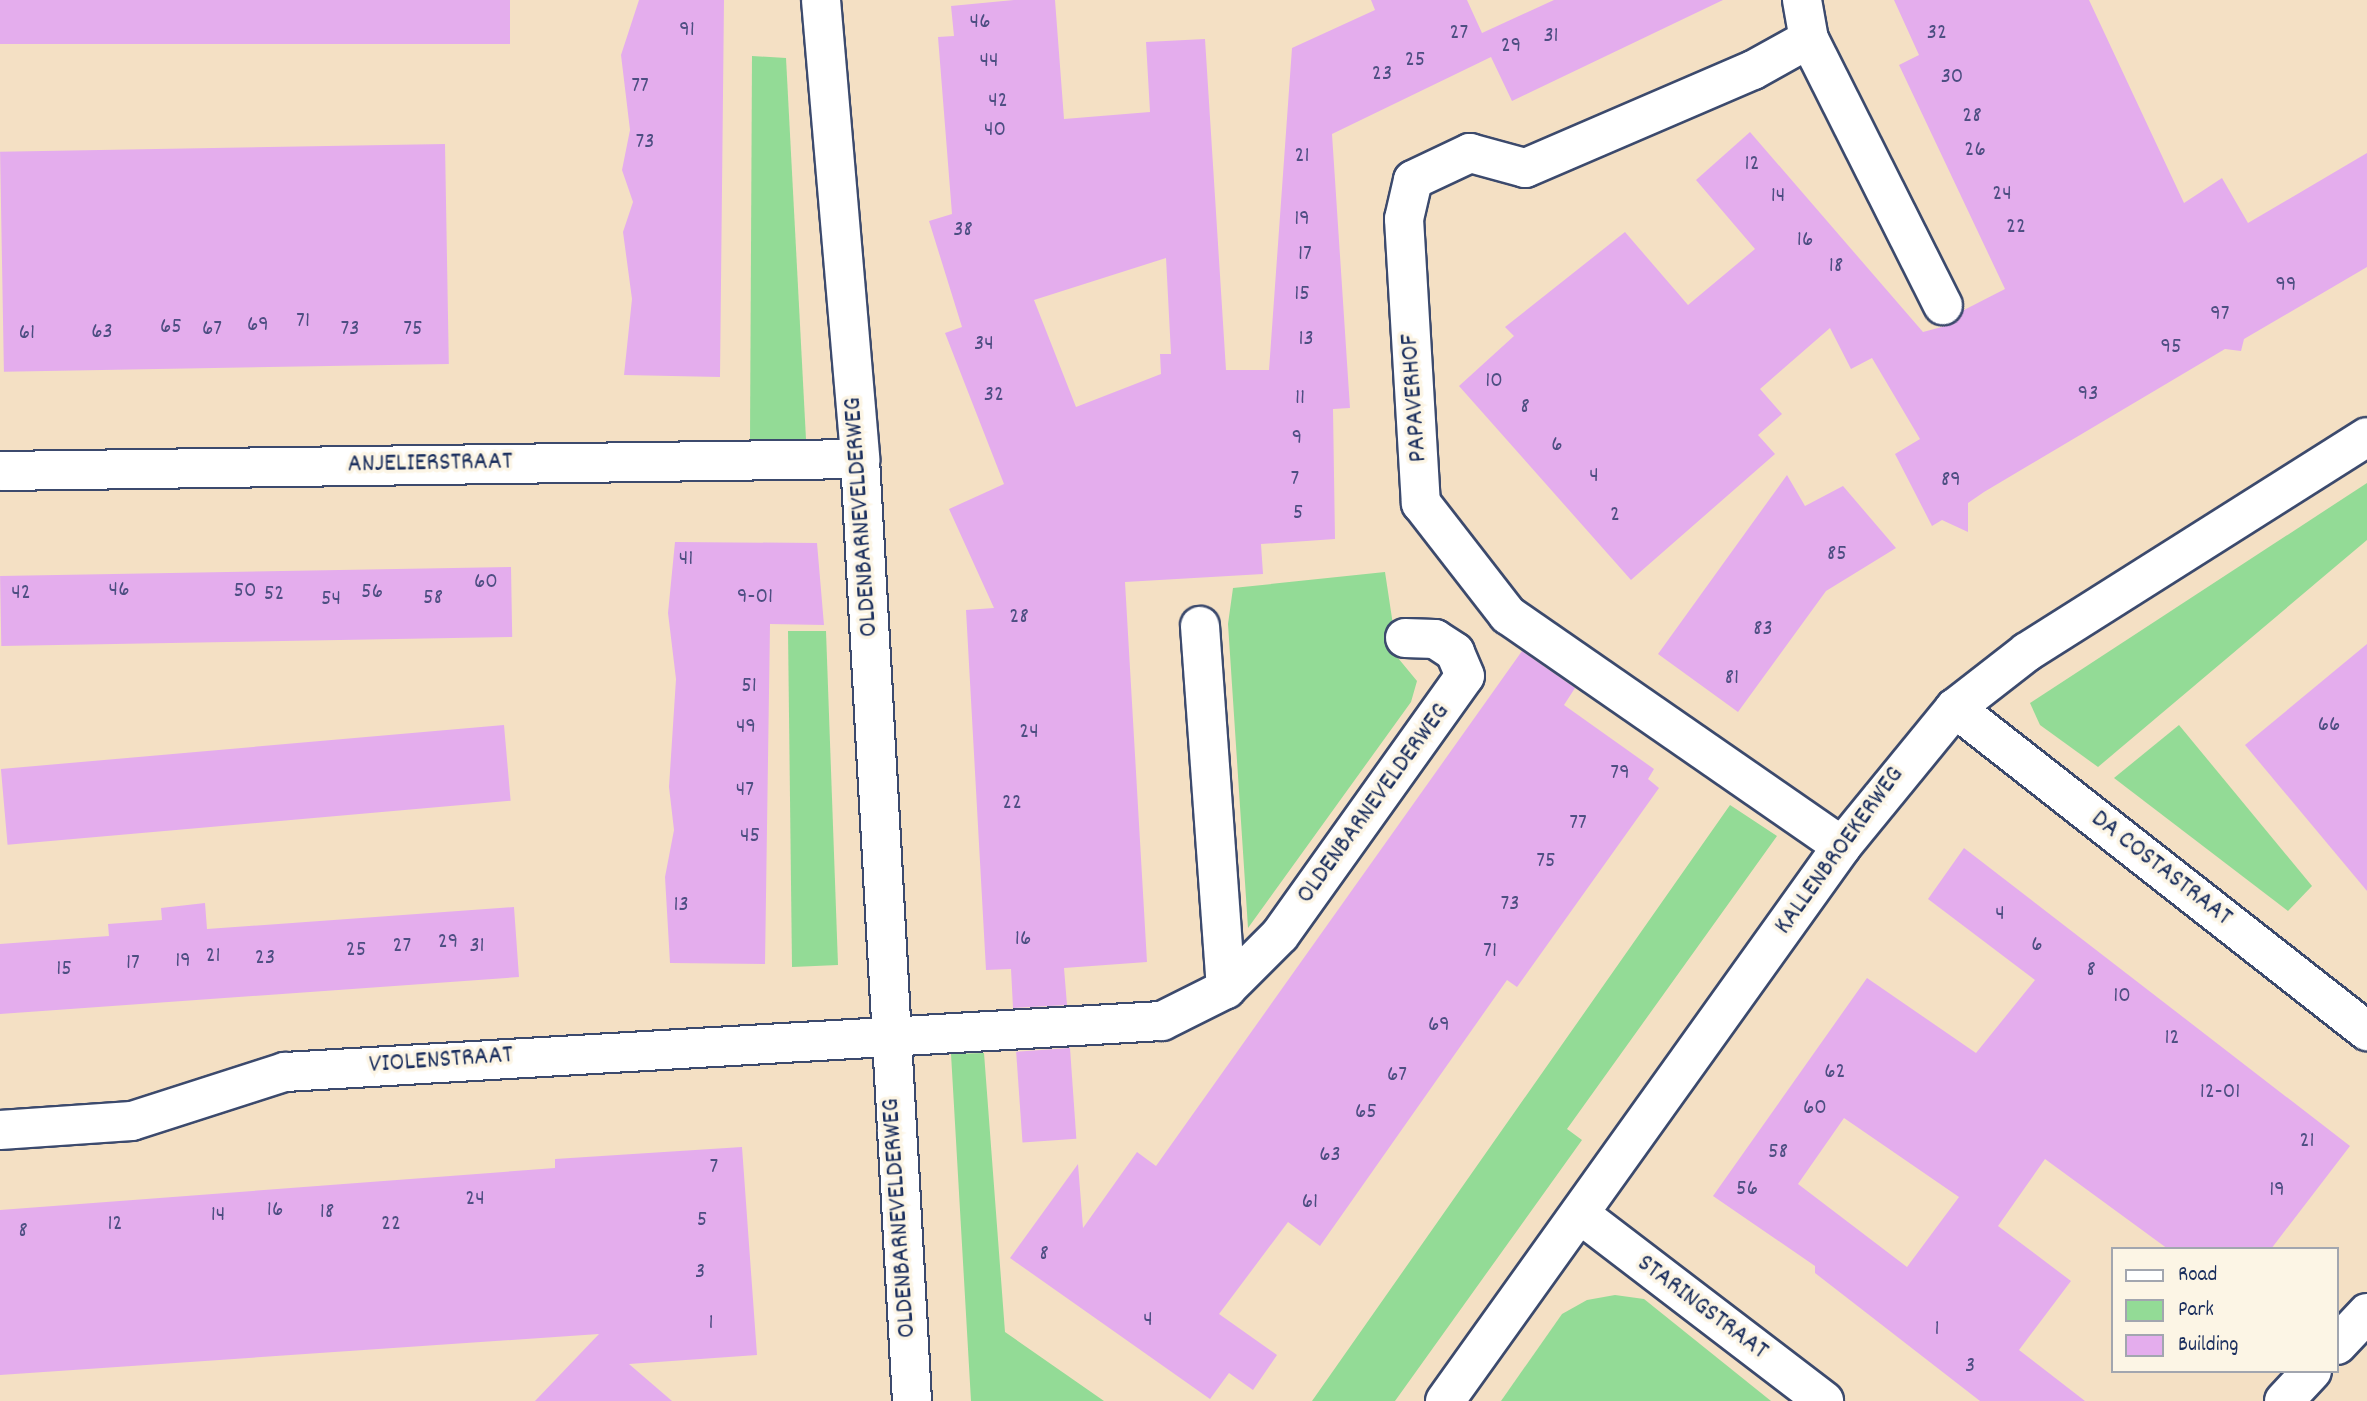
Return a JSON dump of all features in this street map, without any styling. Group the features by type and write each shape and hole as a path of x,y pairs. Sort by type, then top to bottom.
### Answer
{"street":[{"name":"OLDENBARNEVELDERWEG","path":"821,0 860,459 889,1035 912,1401"},
{"path":"1802,0 1809,39 1943,305"},
{"name":"PAPAVERHOF","path":"1809,39 1753,70 1525,168 1470,153 1413,180 1404,219 1421,503 1508,615 1842,846"},
{"name":"KALLENBROEKERWEG","path":"1445,1401 1581,1215 1842,846 1955,708 2027,652 2367,437"},
{"name":"ANJELIERSTRAAT","path":"0,471 860,459"},
{"path":"1200,626 1226,989"},
{"name":"OLDENBARNEVELDERWEG","path":"889,1035 1162,1021 1226,989 1280,935 1465,676 1455,652 1435,639 1405,638"},
{"name":"DA COSTASTRAAT","path":"1955,708 2367,1031"},
{"name":"VIOLENSTRAAT","path":"0,1130 132,1121 285,1072 889,1035"},
{"name":"STARINGSTRAAT","path":"1581,1215 1824,1401"},
{"path":"2339,1343 2367,1313"},
{"path":"2284,1401 2310,1373"}],"green space":[{"path":"752,56 786,58 806,439 750,439"},
{"path":"2367,483 2367,540 2098,767 2040,725 2030,703"},
{"path":"1385,572 1398,658 1417,681 1411,702 1248,928 1228,624 1233,588"},
{"path":"788,631 826,631 838,965 792,967"},
{"path":"2179,725 2312,886 2288,911 2114,778"},
{"path":"1730,805 1777,836 1567,1129 1582,1140 1395,1401 1312,1401"},
{"path":"984,1053 1005,1332 1104,1401 971,1401 951,1054"},
{"path":"1615,1295 1644,1299 1771,1401 1501,1401 1562,1314 1587,1300"}],"building":[{"path":"0,0 510,0 510,44 0,44"},
{"path":"639,0 724,0 720,377 624,375 632,299 623,232 633,202 622,170 630,130 621,55"},
{"path":"1014,0 1055,0 1064,119 1150,112 1146,42 1205,39 1226,370 1269,370 1292,48 1375,10 1371,0 1467,0 1482,33 1554,0 1723,0 1512,101 1491,57 1332,134 1350,408 1333,409 1335,539 1261,544 1263,574 1125,582 1147,962 1064,968 1067,1005 1013,1008 1011,969 986,970 966,610 994,608 949,509 1004,484 945,333 962,327 929,221 952,214 938,37 954,36 951,6","holes":["1166,258 1171,354 1160,354 1161,374 1076,407 1034,300"]},
{"path":"1894,0 2089,0 2184,203 2222,178 2248,223 2367,153 2367,267 2244,339 2241,351 2225,349 1984,492 1968,503 1968,532 1942,520 1932,526 1895,454 1920,439 1872,358 1851,369 1830,328 1760,389 1782,414 1758,435 1775,454 1631,580 1459,386 1514,336 1505,327 1625,232 1688,305 1755,249 1696,180 1750,132 1923,332 1953,324 1964,310 2005,289 1899,65 1919,55"},
{"path":"445,144 449,364 4,372 0,152"},
{"path":"1787,475 1805,506 1843,486 1896,548 1826,591 1738,712 1658,654"},
{"path":"675,542 817,543 824,625 770,624 765,964 670,963 665,877 674,830 669,787 676,679 668,613"},
{"path":"511,567 512,637 1,646 0,576"},
{"path":"2367,644 2367,891 2245,745"},
{"path":"1522,651 1575,688 1564,705 1654,769 1648,779 1659,788 1517,987 1507,980 1320,1246 1288,1222 1219,1314 1277,1355 1253,1390 1229,1373 1210,1399 1010,1258 1078,1164 1083,1228 1137,1152 1156,1166"},
{"path":"504,725 511,801 8,845 1,769"},
{"path":"1964,848 2350,1146 2273,1247 2165,1247 2045,1159 1998,1226 2071,1281 2019,1350 2085,1401 1980,1401 1815,1273 1815,1266 1713,1196 1867,978 1976,1053 2035,980 1928,899","holes":["1844,1118 1959,1197 1907,1267 1798,1184"]},
{"path":"205,903 207,929 514,907 519,977 0,1014 0,944 109,936 108,924 162,920 161,908"},
{"path":"1070,1048 1076,1139 1022,1143 1016,1052"},
{"path":"742,1147 757,1355 629,1364 672,1401 535,1401 599,1334 0,1375 0,1210 555,1168 555,1159"}]}
